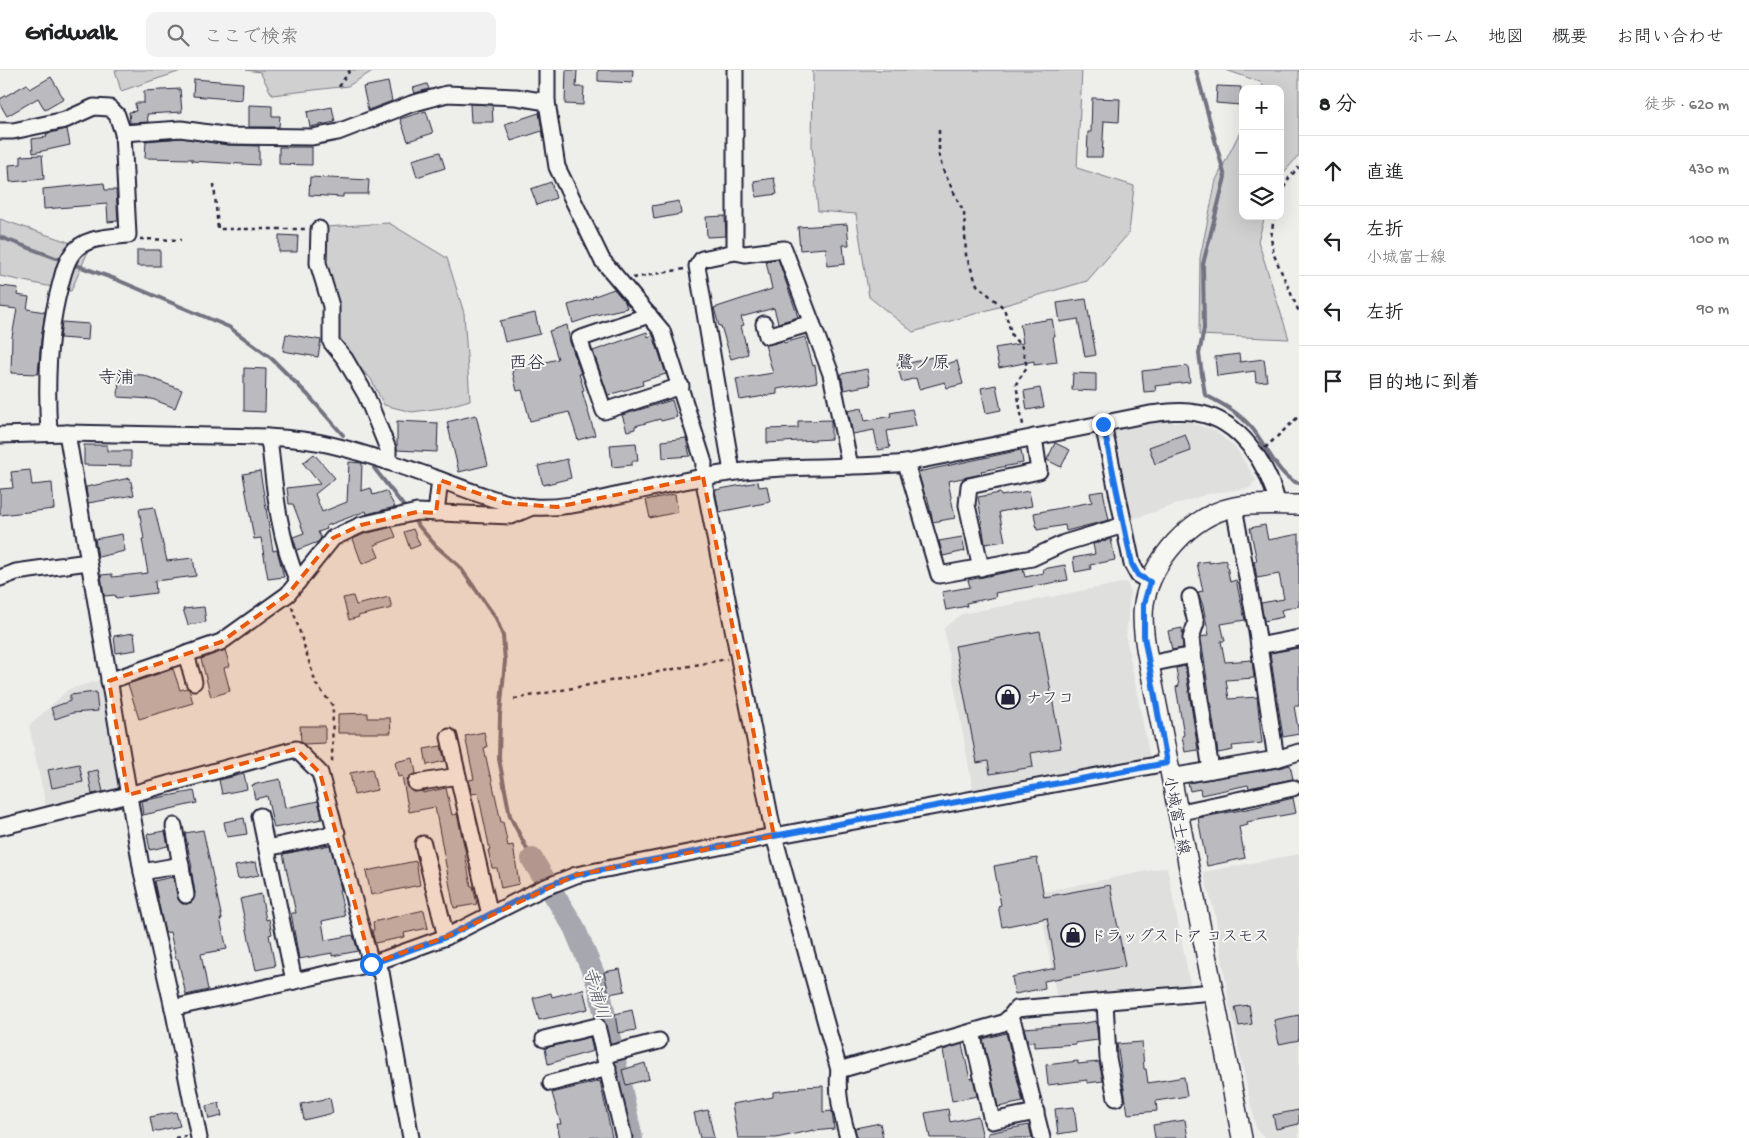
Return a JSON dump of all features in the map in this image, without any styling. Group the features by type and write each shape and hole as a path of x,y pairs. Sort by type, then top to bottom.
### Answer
{"main road":[{"name":"小城富士線","path":"1242,1138 1149,664 1144,636 1144,604 1150,582 1173,544 1192,526 1214,514 1234,507 1299,505"}],"street":[{"path":"548,70 547,102 557,167 602,260 662,331 704,463 703,477 774,836 839,1070 837,1083 839,1106 848,1138"},
{"path":"735,70 735,252"},
{"path":"122,132 181,129 230,136 312,137 338,132 411,104 447,94 516,97 547,102"},
{"path":"0,130 13,132 65,120 94,107 110,108 117,115 122,132 128,235 88,240 72,253 65,269 54,308 50,340 46,392 49,433"},
{"path":"319,229 318,263 331,306 331,342 345,359 366,395 388,449 388,462"},
{"path":"732,472 697,266 702,259 735,252 745,254 784,249 830,374 850,466"},
{"path":"649,315 579,338 604,411 681,386"},
{"path":"764,324 767,336 812,323"},
{"path":"0,435 67,433 299,439 364,453 506,503 532,507 557,507 585,503 732,472 774,467 906,463 1150,414 1172,412 1198,413 1225,423 1246,440 1257,455 1274,490 1278,505"},
{"path":"1103,424 1132,564 1138,575 1150,582"},
{"path":"67,433 142,872 173,1008 199,1138"},
{"path":"267,437 293,588"},
{"path":"980,568 967,506 969,486 1039,472 1029,438"},
{"path":"906,463 939,575 1032,558 1064,543 1124,525"},
{"path":"436,513 440,480"},
{"path":"108,681 221,642 293,588 333,538 361,525 410,513 511,516 532,507"},
{"path":"1234,507 1259,646 1276,759"},
{"path":"0,578 16,572 88,562"},
{"path":"1190,597 1196,622 1191,638 1192,655 1211,770"},
{"path":"1259,646 1299,638"},
{"path":"186,654 194,682"},
{"path":"1149,664 1192,655"},
{"path":"449,737 490,914"},
{"path":"0,828 296,749 320,773 371,964 381,972 411,1138"},
{"path":"173,1008 371,964 446,937 541,888 576,875 774,836 1169,770 1211,770 1276,759 1299,752"},
{"path":"416,783 458,776"},
{"path":"1177,813 1293,788"},
{"path":"260,816 294,981"},
{"path":"174,826 186,895"},
{"path":"267,848 337,833"},
{"path":"423,844 446,937"},
{"path":"142,872 181,865"},
{"path":"839,1070 1003,1023 1016,1009 1213,992"},
{"path":"1105,1001 1108,1058 1116,1098"},
{"path":"1009,1018 1014,1026 1042,1138"},
{"path":"544,1039 597,1026 624,1138"},
{"path":"972,1032 992,1121 1036,1112"},
{"path":"551,1083 660,1041"}],"path":[{"path":"339,87 350,70"},
{"path":"939,130 939,156 942,170 964,214 966,256 977,286 1004,308 1012,336 1022,347 1027,368 1016,384 1029,438"},
{"path":"1284,186 1288,178 1299,167"},
{"path":"214,184 218,229 319,229"},
{"path":"1273,220 1271,238 1274,255 1299,312"},
{"path":"128,235 138,239 181,240"},
{"path":"619,280 697,266"},
{"path":"1272,442 1299,416"},
{"path":"293,588 316,684 333,706 332,762 320,773"},
{"path":"514,699 738,657"}],"highlighted area":[{"path":"703,477 774,836 576,875 446,937 371,964 320,773 296,749 128,795 109,681 221,642 288,594 333,538 361,525 417,512 436,513 440,480 506,503 557,507"}],"shaded area":[{"path":"115,70 184,70 121,91"},
{"path":"246,70 374,70 348,86 272,95 260,72"},
{"path":"813,70 1082,70 1077,168 1134,186 1129,233 1087,281 913,332 869,297 856,214 818,211 812,146"},
{"path":"1226,70 1299,70 1299,155 1284,172 1284,85 1262,85 1263,83"},
{"path":"1239,134 1239,220 1264,220 1258,241 1289,339 1199,335 1200,258 1216,180"},
{"path":"0,219 89,249 71,291 0,276"},
{"path":"389,223 447,258 464,313 470,400 442,408 412,412 384,405 371,379 327,334 327,305 311,265 326,227"},
{"path":"1155,422 1188,422 1214,430 1236,448 1256,480 1250,488 1207,494 1130,520 1112,430"},
{"path":"1127,582 1130,591 1126,638 1150,758 973,790 944,628 962,614"},
{"path":"101,680 122,802 49,821 29,726 69,689"},
{"path":"1299,854 1299,1138 1265,1138 1256,1129 1229,1003 1215,914 1203,872"},
{"path":"1167,867 1191,989 1057,999 1038,893"}],"building":[{"path":"566,70 577,70 576,87 584,87 583,105 565,104"},
{"path":"598,70 633,70 632,83 598,81"},
{"path":"51,77 64,99 45,110 38,98 7,116 0,104 0,99 27,84 30,89"},
{"path":"194,79 243,83 242,100 193,96"},
{"path":"388,82 392,101 368,110 363,87"},
{"path":"427,84 429,89 415,93 413,88"},
{"path":"1217,86 1239,87 1239,105 1216,103"},
{"path":"180,89 182,112 147,114 148,122 130,123 129,112 136,111 135,103 144,103 144,91"},
{"path":"1092,98 1120,99 1119,122 1104,121 1102,157 1087,157 1088,132 1091,132"},
{"path":"470,104 492,105 493,122 471,122"},
{"path":"249,105 272,106 272,116 280,116 279,127 249,127"},
{"path":"332,107 335,122 310,127 307,112"},
{"path":"426,111 433,133 408,141 400,119"},
{"path":"539,113 542,131 511,141 505,124"},
{"path":"67,129 70,145 33,153 32,139 47,137 46,134"},
{"path":"181,138 229,145 259,146 259,165 192,161 192,159 145,158 146,141"},
{"path":"279,147 312,147 312,165 279,164"},
{"path":"440,152 445,168 417,177 412,160"},
{"path":"42,155 44,179 10,182 9,165 21,164 21,156"},
{"path":"310,177 369,180 368,194 343,194 343,197 309,195"},
{"path":"774,178 777,194 756,197 754,181"},
{"path":"551,182 556,198 537,205 531,189"},
{"path":"104,183 105,190 116,190 118,221 108,222 107,204 44,209 43,189"},
{"path":"679,201 681,214 654,219 652,206"},
{"path":"725,216 726,236 707,237 706,217"},
{"path":"847,224 849,245 843,245 845,264 827,266 826,248 800,250 798,227"},
{"path":"279,235 298,236 297,252 279,252"},
{"path":"137,250 160,250 160,266 137,266"},
{"path":"778,259 798,317 778,323 774,308 741,317 744,325 741,326 748,354 731,359 714,308 772,289 766,261"},
{"path":"0,286 18,288 17,295 29,297 27,309 45,312 38,374 11,373 12,337 17,309 0,307"},
{"path":"614,289 625,302 627,308 591,316 573,323 568,305 593,298"},
{"path":"1086,299 1096,355 1085,357 1078,319 1060,322 1057,303"},
{"path":"535,313 540,334 505,342 500,321"},
{"path":"1052,319 1057,362 1034,365 1034,361 999,368 995,348 1023,343 1020,324"},
{"path":"62,322 89,324 88,340 60,338"},
{"path":"567,325 570,342 581,374 579,374 584,390 582,391 595,435 578,440 569,412 530,421 522,390 517,391 512,370 558,359 549,331"},
{"path":"647,332 648,337 653,335 666,374 642,381 643,385 608,395 593,351"},
{"path":"286,334 321,340 318,357 283,351"},
{"path":"805,337 813,366 815,365 817,382 777,389 777,394 740,400 736,379 773,373 765,345 783,341 784,343"},
{"path":"1239,354 1240,362 1264,359 1267,381 1256,382 1255,371 1217,376 1215,357"},
{"path":"932,357 935,367 957,361 963,384 947,388 945,382 919,389 916,378 902,382 897,364 907,361 907,364"},
{"path":"1188,366 1190,382 1155,386 1156,391 1144,392 1142,371"},
{"path":"244,368 266,369 265,412 244,411"},
{"path":"867,369 870,385 844,390 841,374"},
{"path":"1073,373 1096,374 1096,391 1072,390"},
{"path":"119,374 143,375 182,390 175,408 152,399 118,397"},
{"path":"996,385 1001,410 986,413 981,388"},
{"path":"1040,388 1044,407 1027,410 1024,391"},
{"path":"672,400 677,417 661,421 660,419 635,426 635,429 627,431 622,415"},
{"path":"862,408 865,421 891,416 890,413 912,409 916,426 887,431 890,448 878,450 874,430 853,434 848,411"},
{"path":"476,415 488,465 459,472 447,422"},
{"path":"831,420 831,439 767,443 767,429 798,428 798,421"},
{"path":"397,421 438,423 437,452 397,450"},
{"path":"1185,434 1191,451 1155,464 1149,447"},
{"path":"686,438 690,456 663,458 662,441"},
{"path":"636,443 638,461 632,461 632,465 612,467 610,445"},
{"path":"1055,443 1070,450 1061,467 1047,460"},
{"path":"84,445 107,445 107,451 131,451 131,466 84,465"},
{"path":"1021,450 1023,463 981,471 982,474 948,481 955,518 933,522 927,496 925,496 918,472"},
{"path":"314,454 335,478 315,494 322,512 347,502 349,462 362,463 361,491 371,488 373,495 386,491 395,507 367,514 366,511 326,526 327,529 318,532 321,538 318,542 297,550 293,537 304,533 293,504 289,504 287,488 320,484 303,463"},
{"path":"567,459 571,478 543,485 538,466"},
{"path":"30,470 32,485 52,483 54,509 0,515 0,489 13,488 11,472"},
{"path":"260,471 273,551 277,550 284,577 268,579 261,538 254,539 243,474"},
{"path":"130,478 134,495 88,503 86,487"},
{"path":"758,482 759,487 767,486 770,502 719,512 715,490"},
{"path":"1029,491 1032,506 999,512 1005,541 985,544 978,497 1000,493 1001,496"},
{"path":"1103,491 1109,520 1066,531 1065,525 1037,530 1034,513 1092,502 1090,493"},
{"path":"675,494 678,512 650,518 646,500"},
{"path":"154,507 167,561 193,558 196,576 155,581 156,593 116,598 115,595 104,596 101,575 112,574 112,577 148,573 139,509"},
{"path":"1265,525 1268,540 1299,534 1299,606 1281,610 1283,617 1264,621 1261,603 1284,599 1279,574 1257,578 1254,561 1257,561 1250,528"},
{"path":"392,527 396,537 374,545 379,557 362,564 353,539 364,534"},
{"path":"413,529 420,545 410,549 404,532"},
{"path":"122,534 125,551 98,557 95,539"},
{"path":"962,537 965,551 943,556 939,541"},
{"path":"1111,539 1115,560 1090,565 1091,569 1075,572 1073,558 1095,554 1093,544"},
{"path":"1226,560 1230,582 1236,580 1245,620 1221,624 1225,641 1221,641 1225,662 1252,660 1254,678 1226,680 1229,699 1257,697 1262,743 1232,746 1233,750 1218,753 1201,639 1201,637 1209,635 1198,592 1203,591 1197,563"},
{"path":"1065,565 1068,580 995,593 996,597 966,603 967,606 946,610 942,592 970,587 968,580 1023,569 1025,577 1044,573 1043,569"},
{"path":"353,596 356,605 389,597 392,608 349,620 343,598"},
{"path":"204,607 206,622 188,625 183,609"},
{"path":"1182,628 1183,648 1172,650 1168,631"},
{"name":"ナフコ","path":"1040,631 1061,748 1031,753 1033,767 990,774 988,761 977,763 955,646"},
{"path":"134,633 136,650 116,653 114,636"},
{"path":"1299,648 1299,706 1294,706 1299,734 1283,737 1270,653"},
{"path":"225,650 230,666 224,668 230,691 211,697 201,659"},
{"path":"1185,666 1198,750 1185,752 1176,687 1179,686 1176,668"},
{"path":"173,669 180,690 189,689 193,703 139,719 128,684"},
{"path":"96,692 98,711 72,713 55,719 51,708 70,701 70,695"},
{"path":"368,713 368,718 390,718 391,733 338,733 338,714"},
{"path":"300,726 325,726 325,743 304,744 301,741"},
{"path":"484,732 487,747 484,748 490,776 508,846 513,845 519,884 501,888 497,868 492,868 478,793 472,794 469,780 474,779 465,736"},
{"path":"441,746 445,761 427,765 424,749"},
{"path":"413,758 416,773 407,779 409,789 413,792 423,791 423,793 446,788 452,815 457,814 471,886 473,886 477,904 454,908 435,807 409,812 402,776 398,777 395,762"},
{"path":"79,764 83,782 52,788 48,770"},
{"path":"1290,765 1293,779 1249,788 1248,785 1201,795 1200,789 1190,791 1188,783 1278,768"},
{"path":"372,769 377,790 354,795 350,773"},
{"path":"98,770 103,792 92,794 88,772"},
{"path":"244,774 247,789 222,794 219,780"},
{"path":"280,779 285,808 318,801 322,819 274,828 267,796 255,799 252,785"},
{"path":"194,791 197,803 143,815 141,801"},
{"path":"1293,798 1296,813 1247,822 1248,825 1239,827 1245,858 1207,866 1198,818"},
{"path":"244,818 247,834 227,837 224,822"},
{"path":"203,830 227,949 201,954 208,990 186,995 170,932 165,933 154,881 173,877 179,901 182,904 192,902 195,893 185,833"},
{"path":"165,831 168,846 150,850 147,834"},
{"path":"330,845 341,889 339,890 345,916 322,921 325,940 353,935 358,951 332,956 332,953 299,959 291,913 296,913 283,854"},
{"path":"1037,858 1044,897 1110,885 1125,966 1044,981 1045,988 1015,994 1012,977 1056,968 1047,918 1002,927 998,906 1001,905 994,866"},
{"path":"416,861 420,885 371,895 366,871"},
{"path":"256,862 259,875 238,879 235,866"},
{"path":"261,894 266,920 269,919 272,934 269,935 275,966 256,970 240,899"},
{"path":"424,910 428,928 404,933 405,937 375,943 372,931 374,930 373,922"},
{"path":"620,969 625,991 609,994 604,972"},
{"path":"583,989 588,1009 539,1020 533,998 551,993 552,997"},
{"path":"1249,1005 1252,1024 1239,1026 1235,1007"},
{"path":"632,1010 636,1030 618,1033 615,1014"},
{"path":"1299,1015 1299,1040 1279,1044 1274,1020"},
{"path":"1096,1021 1098,1040 1076,1044 1034,1047 1034,1041 1028,1042 1024,1028 1080,1024"},
{"path":"1006,1033 1023,1102 998,1107 983,1039"},
{"path":"590,1037 593,1051 548,1064 545,1048"},
{"path":"1142,1042 1144,1069 1146,1069 1148,1083 1184,1077 1187,1096 1156,1101 1157,1111 1128,1114 1117,1044"},
{"path":"962,1044 970,1079 973,1078 977,1096 952,1101 943,1050"},
{"path":"1078,1061 1078,1064 1099,1062 1103,1081 1087,1083 1087,1080 1048,1085 1046,1065"},
{"path":"645,1063 649,1079 626,1085 622,1070"},
{"path":"600,1081 612,1137 560,1138 557,1124 561,1124 552,1093"},
{"path":"823,1086 823,1112 832,1111 834,1129 814,1130 776,1138 738,1138 732,1104 773,1097 773,1092 799,1089 799,1087"},
{"path":"330,1098 333,1113 304,1120 301,1104"},
{"path":"219,1103 222,1116 209,1119 206,1106"},
{"path":"1074,1107 1077,1131 1058,1134 1055,1109"},
{"path":"948,1109 950,1122 978,1116 983,1138 930,1138 925,1113"},
{"path":"708,1110 714,1138 700,1138 694,1113"},
{"path":"1299,1110 1299,1124 1276,1129 1273,1115"},
{"path":"176,1112 180,1126 153,1132 150,1117"},
{"path":"1185,1120 1188,1138 1155,1138 1153,1125"},
{"path":"880,1123 883,1138 857,1138 855,1128"},
{"path":"1029,1125 1032,1138 988,1138 988,1133"}],"waterway":[{"path":"1196,70 1225,177 1203,264 1204,329 1199,354 1205,395 1242,418 1257,434 1285,475 1299,483"},
{"path":"0,237 64,261"},
{"path":"70,263 115,279 229,327 271,358 308,395 343,435"},
{"path":"374,468 406,509"},
{"path":"411,517 436,546 459,566 496,618 503,636 505,661 500,714 499,759 510,816 532,859"},
{"name":"寺浦川","path":"532,859 574,927 598,984 632,1138"}],"place":[{"name":"ナフコ","path":"1008,697"},
{"name":"ドラッグストア コスモス","path":"1073,935"}],"district":[{"name":"西谷","path":"527,362"},
{"name":"鷺ノ原","path":"923,362"},
{"name":"寺浦","path":"116,377"}],"route":[{"path":"371,964 446,937 541,888 576,875 1167,763 1144,636 1144,604 1150,582 1138,575 1132,564 1103,424"}]}
